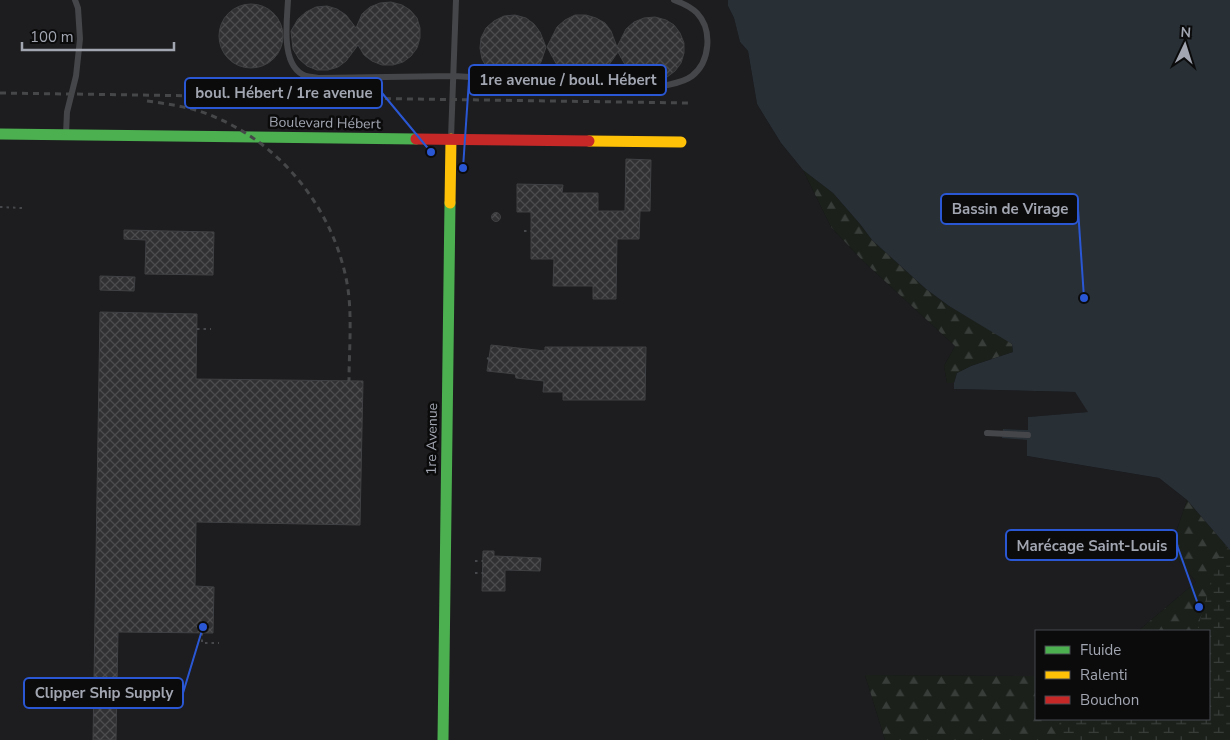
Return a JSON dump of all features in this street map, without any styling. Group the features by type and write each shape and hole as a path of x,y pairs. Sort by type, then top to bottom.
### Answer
{"street":[{"name":"Boulevard Hébert","path":"0,134 680,142"},
{"name":"1re Avenue","path":"443,740 451,139"}],"lane":[{"path":"65,135 67,112 76,76 80,39 78,8 75,0"},
{"path":"288,0 286,41 291,60 298,71 305,76 318,78 454,76 470,77 495,83 667,85 681,82 693,75 702,64 708,40 705,28 697,14 682,3 674,0"},
{"path":"451,139 456,0"},
{"path":"987,433 1028,435"}],"path":[{"path":"0,207 22,208"},
{"path":"524,231 531,231"},
{"path":"197,329 211,329"},
{"path":"475,561 483,561"},
{"path":"475,573 483,573"},
{"path":"202,633 202,643 219,643"}],"shaded area":[{"path":"0,0 728,0 728,6 734,18 740,42 748,51 757,104 781,143 803,170 831,227 861,259 955,346 944,366 947,383 954,383 955,389 1075,392 1089,412 1029,417 1028,430 1003,429 1027,440 1027,456 1159,478 1187,500 1170,550 1196,582 1139,630 1035,630 1035,676 865,675 885,740 0,740"},
{"path":"728,0 1230,0 1230,550 1187,500 1159,478 1027,456 1027,440 1002,438 1003,429 1028,430 1028,417 1088,412 1075,392 954,389 957,373 971,366 1013,352 1012,344 949,306 926,289 872,240 833,193 803,170 781,143 757,104 748,51 740,42 734,18 728,6"}],"green space":[{"path":"803,170 833,193 872,240 926,289 949,306 1007,340 1012,344 1013,352 971,366 957,373 954,383 947,383 944,366 955,346 861,259 831,227"},
{"path":"1187,500 1230,550 1230,740 885,740 865,675 1035,676 1035,720 1210,720 1210,630 1139,630 1196,582 1170,550"},
{"path":"1228,548 1230,550 1230,740 1057,740 1060,720 1210,720 1210,630 1197,630 1217,559"}],"building":[{"path":"391,2 402,5 410,10 417,18 420,28 417,48 403,62 393,65 382,65 364,55 358,45 346,61 338,67 328,70 317,70 307,66 299,59 293,49 291,31 298,19 316,7 327,6 337,9 346,15 356,28 362,14 370,7 380,3"},
{"path":"251,4 269,10 277,18 283,36 277,54 269,62 251,68 233,62 225,54 219,36 225,18 233,10"},
{"path":"515,15 526,18 534,24 540,32 546,47 541,62 527,76 504,78 487,68 482,59 481,38 486,28 494,21 504,16"},
{"path":"575,15 586,15 605,23 611,31 617,47 626,29 634,22 644,18 655,17 666,20 674,25 684,43 681,63 667,77 659,80 645,80 636,77 628,70 618,52 606,69 597,75 588,78 577,78 566,74 558,67 547,47 557,27"},
{"path":"626,159 651,160 650,211 640,211 639,239 617,239 616,299 593,299 593,286 553,286 554,259 531,259 531,212 517,212 517,184 563,185 562,193 598,193 598,211 625,211"},
{"path":"496,212 501,217 496,222 491,217"},
{"path":"124,230 214,232 213,275 145,274 146,240 124,239"},
{"path":"100,276 135,277 134,291 100,290"},
{"path":"100,312 197,314 196,379 363,381 360,525 196,522 195,586 214,587 213,633 118,632 116,740 93,740"},
{"path":"491,345 545,351 545,347 646,347 645,400 563,400 563,392 543,392 544,381 516,378 515,374 487,371"},
{"path":"483,551 494,551 494,556 541,558 540,571 505,570 505,591 482,591"}],"railway":[{"path":"0,93 690,103"},
{"path":"147,101 195,110 235,127 279,159 315,202 339,251 346,278 350,316 349,381"}],"traffic: fast":[{"path":"0,134 416,139"},
{"path":"443,740 450,203"}],"traffic: slow":[{"path":"450,203 451,139"},
{"path":"589,141 681,142"}],"traffic: jam":[{"path":"416,139 589,141"}],"place":[{"name":"boul. Hébert / 1re avenue","path":"431,152"},
{"name":"1re avenue / boul. Hébert","path":"463,168"},
{"name":"Bassin de Virage","path":"1084,298"},
{"name":"Marécage Saint-Louis","path":"1199,607"},
{"name":"Clipper Ship Supply","path":"203,627"}]}
